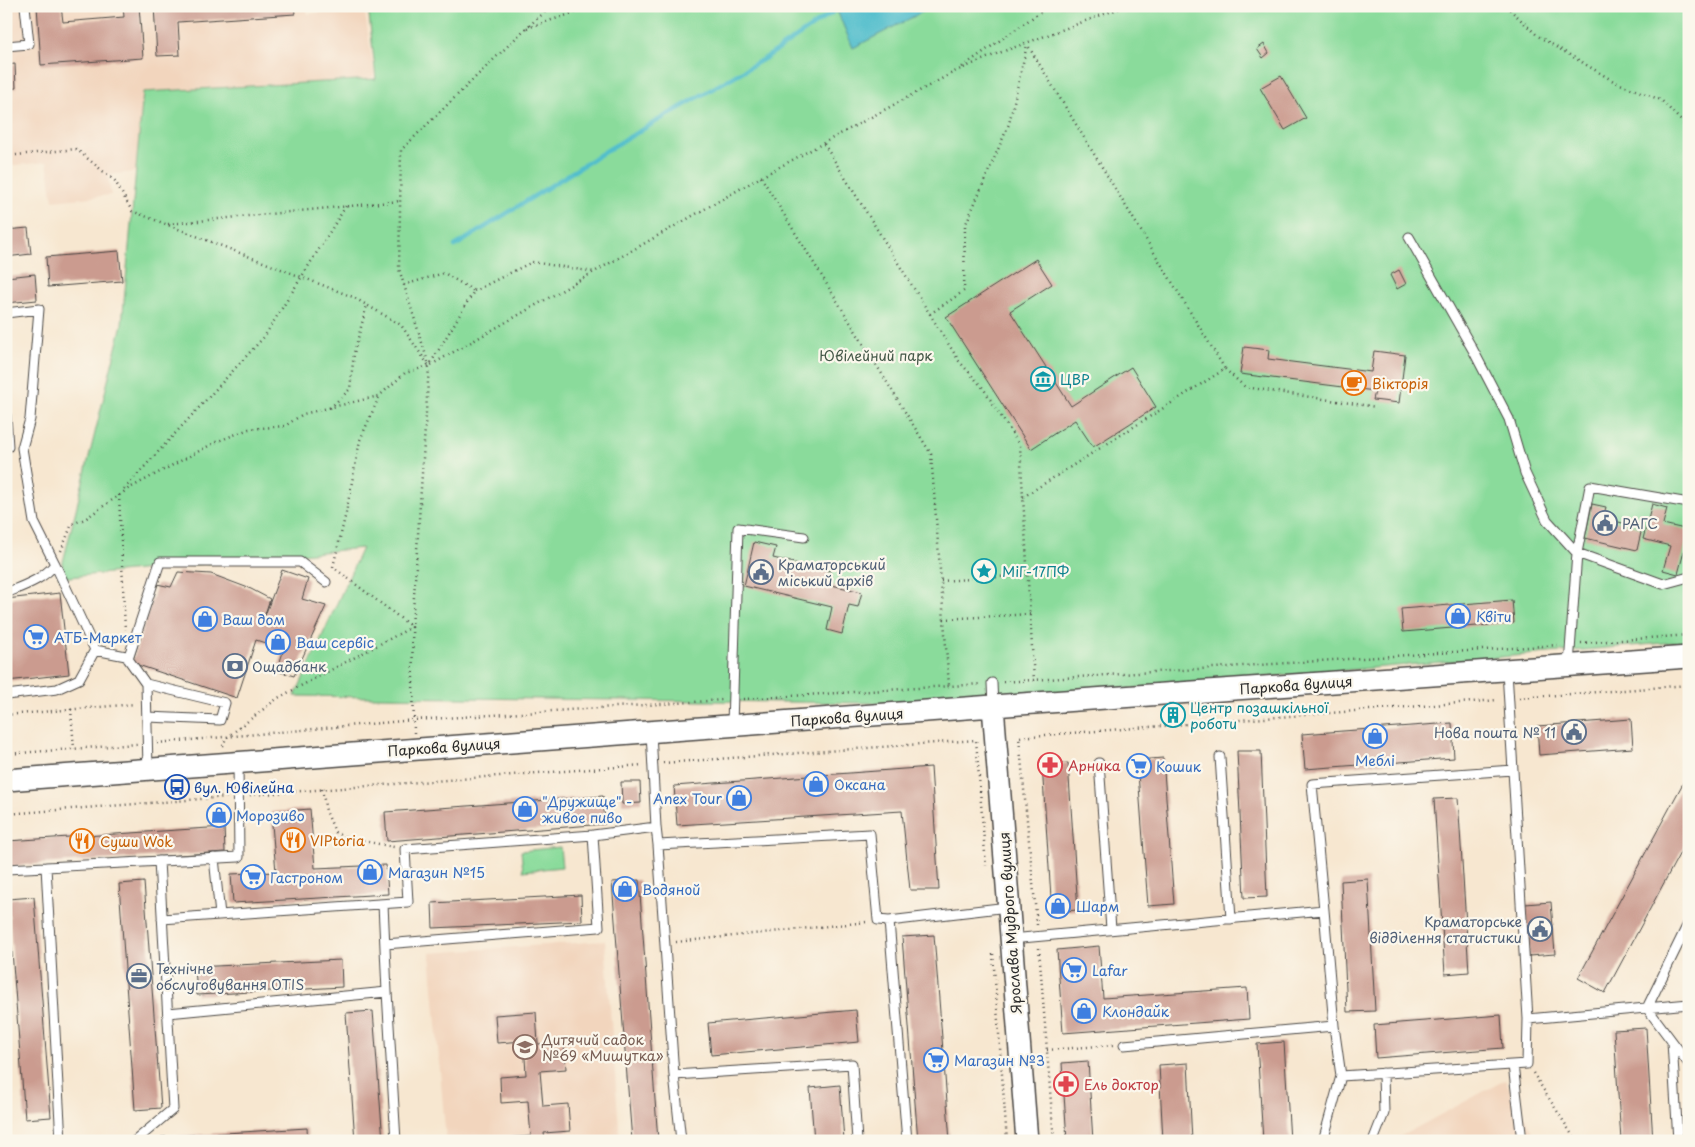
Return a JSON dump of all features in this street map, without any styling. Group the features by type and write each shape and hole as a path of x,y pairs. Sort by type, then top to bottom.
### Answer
{"street":[{"name":"Паркова вулиця","path":"6,780 993,706 1689,657"},
{"name":"Ярослава Мудрого вулиця","path":"993,706 1009,907 1002,943 1027,1141"}],"lane":[{"path":"6,46 29,44 26,6"},
{"path":"1409,237 1473,350 1509,419 1525,474 1547,520 1577,553 1663,584 1689,577"},
{"path":"6,313 39,309 30,419 22,448 34,522 56,564 95,650"},
{"path":"6,416 7,447 22,448"},
{"path":"1569,665 1577,553 1590,486 1683,502"},
{"path":"732,726 738,528 804,537"},
{"path":"127,658 160,562 300,562 326,582"},
{"path":"6,593 50,572 56,564"},
{"path":"95,650 127,658 146,684 148,770"},
{"path":"6,695 58,689 79,678 95,650"},
{"path":"1341,1076 1527,1064 1528,1018 1507,670"},
{"path":"992,683 993,706"},
{"path":"146,684 224,703 220,720 147,717"},
{"path":"651,732 664,944 681,1141"},
{"path":"1220,758 1231,918"},
{"path":"1100,763 1111,929"},
{"path":"6,870 240,857 238,796 228,764"},
{"path":"1324,1141 1341,1076 1334,1026 1312,784 1513,770"},
{"path":"162,919 408,902 405,849 593,835 656,827"},
{"path":"658,845 870,834 878,920 889,921 1009,907"},
{"path":"385,944 599,927 593,835"},
{"path":"214,858 220,915"},
{"path":"139,1139 173,1109 159,861"},
{"path":"46,867 61,1141"},
{"path":"383,904 396,1141"},
{"path":"1002,943 1111,929 1324,910"},
{"path":"889,921 907,1141"},
{"path":"1647,1008 1689,922"},
{"path":"168,1012 387,992"},
{"path":"1528,1018 1689,1004"},
{"path":"1647,1008 1689,1064"},
{"path":"1124,1045 1334,1026"},
{"path":"1672,1042 1678,1141"},
{"path":"674,1076 852,1064 857,1141"},
{"path":"1513,1064 1522,1141"},
{"path":"1373,1141 1384,1113 1383,1073"}],"path":[{"path":"414,750 412,627 429,366 399,269 401,150 525,29 552,6"},
{"path":"525,29 595,6"},
{"path":"956,72 1048,6"},
{"path":"412,627 333,567 360,440 379,396 405,373 429,366 761,177 956,72 999,53 1126,6"},
{"path":"1506,6 1538,36 1615,82 1661,100 1689,129"},
{"path":"930,314 964,291 965,226 1010,124 1027,44"},
{"path":"1027,44 1226,369 1245,387 1376,407"},
{"path":"823,144 959,361 983,388 1020,446 1034,681 1689,635"},
{"path":"6,156 76,149 115,181 132,211 353,296 401,325 429,366"},
{"path":"6,754 226,738 414,720 949,685 931,454 761,177"},
{"path":"166,224 400,201"},
{"path":"127,658 119,495 264,337 346,206"},
{"path":"429,366 474,291 532,262 594,272"},
{"path":"404,285 444,273 474,291"},
{"path":"330,408 350,389 354,353 367,305"},
{"path":"1023,497 1226,369"},
{"path":"56,564 72,524 85,519 128,489 216,442 249,430 285,426 304,414 379,396"},
{"path":"941,580 1028,575"},
{"path":"944,619 1030,614"},
{"path":"226,738 278,698 412,627"},
{"path":"1054,1141 1038,937 1019,737 1689,685"},
{"path":"6,715 147,703"},
{"path":"72,709 74,749"},
{"path":"226,738 228,764"},
{"path":"6,814 976,740 986,869"},
{"path":"322,790 326,812 335,832 348,838 405,849"},
{"path":"664,944 878,920"},
{"path":"1002,943 1007,1141"},
{"path":"1047,1050 1124,1045"},
{"path":"1527,1064 1576,1141"}],"shaded area":[{"path":"6,6 306,6 308,14 364,6 374,75 322,120 158,169 108,175 111,195 53,201 47,162 6,166"},
{"name":"Дитячий садок №69 «Мишутка»","path":"605,941 620,1141 446,1141 430,953"},
{"path":"1505,1080 1538,1141 1392,1141"}],"green space":[{"name":"Ювілейний парк","path":"368,6 1689,6 1689,641 950,704 295,696 362,548 59,578 122,324 143,92 376,79"},
{"path":"560,847 562,867 523,871 521,851"}],"water":[{"path":"835,6 934,6 853,48"}],"building":[{"path":"37,6 61,6 63,22 124,17 123,6 139,6 143,58 41,65"},
{"path":"154,6 294,6 295,14 178,22 180,55 157,56"},
{"path":"1264,44 1269,53 1263,58 1257,49"},
{"path":"15,64 16,88 6,89 6,65"},
{"path":"1281,76 1306,118 1285,130 1260,88"},
{"path":"28,228 31,254 6,257 6,230"},
{"path":"119,251 122,281 48,287 46,257"},
{"path":"1036,259 1052,284 1010,311 1071,406 1131,367 1156,407 1093,447 1075,420 1031,449 946,317"},
{"path":"1399,270 1406,284 1397,289 1390,275"},
{"path":"35,274 37,300 6,303 6,277"},
{"name":"Вікторія","path":"1244,347 1269,350 1268,359 1371,372 1374,351 1405,355 1399,403 1373,400 1375,391 1240,374"},
{"name":"РАГС","path":"1592,504 1606,507 1603,518 1642,528 1637,550 1585,538"},
{"path":"1652,504 1667,508 1663,524 1689,530 1689,545 1686,544 1678,574 1663,570 1670,546 1643,539"},
{"path":"754,542 776,547 773,558 830,571 827,584 862,592 858,607 849,605 842,634 827,630 832,607 744,586"},
{"name":"Ваш дом","path":"282,570 308,579 302,599 326,606 294,676 277,671 284,649 256,640 237,698 132,663 157,584 171,587 178,572 211,574 251,589 270,599 261,626"},
{"name":"АТБ-Маркет","path":"60,593 69,674 7,681 6,599"},
{"name":"Квіти","path":"1512,600 1514,623 1403,632 1401,609"},
{"name":"Центр позашкільної роботи","path":"1179,712 1179,718 1167,719 1166,713"},
{"path":"1631,719 1633,748 1539,755 1537,726"},
{"path":"1452,723 1454,758 1305,769 1302,734"},
{"path":"1237,751 1261,751 1267,897 1244,898"},
{"path":"1163,758 1174,904 1148,906 1137,760"},
{"path":"1068,763 1078,910 1052,912 1042,765"},
{"path":"931,767 939,890 910,890 902,811 677,825 674,786"},
{"path":"1689,772 1689,836 1605,993 1578,978"},
{"path":"621,782 640,782 641,803 622,804"},
{"path":"603,796 605,824 387,841 385,812"},
{"path":"1458,798 1469,972 1445,974 1434,799"},
{"path":"310,809 315,868 386,865 388,894 233,903 231,874 276,872 271,812"},
{"path":"224,827 225,852 9,866 7,841"},
{"path":"1368,879 1375,1011 1347,1012 1341,881"},
{"path":"639,880 658,1141 632,1141 612,882"},
{"path":"144,882 161,1108 135,1110 119,884"},
{"path":"581,895 582,921 433,928 432,903"},
{"path":"34,897 51,1117 25,1119 8,899"},
{"name":"Краматорське відділення статистики","path":"1551,902 1555,954 1529,956 1525,904"},
{"path":"934,935 950,1141 918,1141 902,937"},
{"path":"1099,946 1103,998 1247,988 1249,1019 1063,1033 1057,950"},
{"path":"341,960 342,987 197,995 195,967"},
{"path":"856,1010 859,1042 711,1055 708,1023"},
{"path":"373,1011 383,1141 355,1141 346,1013"},
{"path":"536,1012 538,1044 564,1043 566,1069 540,1071 543,1106 568,1104 570,1131 544,1133 545,1141 504,1141 504,1138 531,1136 528,1101 501,1103 500,1077 526,1075 524,1041 497,1043 495,1015"},
{"path":"1501,1015 1503,1048 1376,1058 1374,1025"},
{"path":"1646,1028 1653,1141 1621,1141 1614,1030"},
{"path":"1284,1042 1290,1141 1263,1141 1257,1044"},
{"path":"1088,1061 1093,1141 1067,1141 1062,1063"},
{"path":"1188,1063 1192,1141 1163,1141 1159,1065"},
{"path":"840,1085 844,1141 814,1141 810,1088"},
{"path":"307,1128 308,1141 162,1141 161,1137"}],"waterway":[{"path":"455,246 609,149 767,57 836,10"}],"place":[{"name":"ЦВР","path":"1043,379"},
{"name":"Вікторія","path":"1354,383"},
{"name":"РАГС","path":"1605,523"},
{"name":"МіГ-17ПФ","path":"984,571"},
{"name":"Краматорський міський архів","path":"761,572"},
{"name":"Квіти","path":"1458,616"},
{"name":"Ваш дом","path":"205,619"},
{"name":"АТБ-Маркет","path":"36,637"},
{"name":"Ваш сервіс","path":"278,642"},
{"name":"Ощадбанк","path":"235,666"},
{"name":"Центр позашкільної роботи","path":"1173,715"},
{"name":"Нова пошта № 11","path":"1574,732"},
{"name":"Меблі","path":"1375,736"},
{"name":"Арника","path":"1050,765"},
{"name":"Кошик","path":"1139,766"},
{"name":"Оксана","path":"816,784"},
{"name":"вул. Ювілейна","path":"177,787"},
{"name":"Anex Tour","path":"739,798"},
{"name":"\"Дружище\" - живое пиво","path":"525,809"},
{"name":"Морозиво","path":"219,815"},
{"name":"VIPtoria","path":"293,840"},
{"name":"Суши Wok","path":"82,841"},
{"name":"Магазин №15","path":"370,872"},
{"name":"Гастроном","path":"253,877"},
{"name":"Водяной","path":"625,889"},
{"name":"Шарм","path":"1058,906"},
{"name":"Краматорське відділення статистики","path":"1540,929"},
{"name":"Lafar","path":"1074,970"},
{"name":"Технічне обслуговування OTIS","path":"139,976"},
{"name":"Клондайк","path":"1084,1011"},
{"name":"Дитячий садок №69 «Мишутка»","path":"525,1047"},
{"name":"Магазин №3","path":"936,1060"},
{"name":"Ель доктор","path":"1066,1084"}]}
